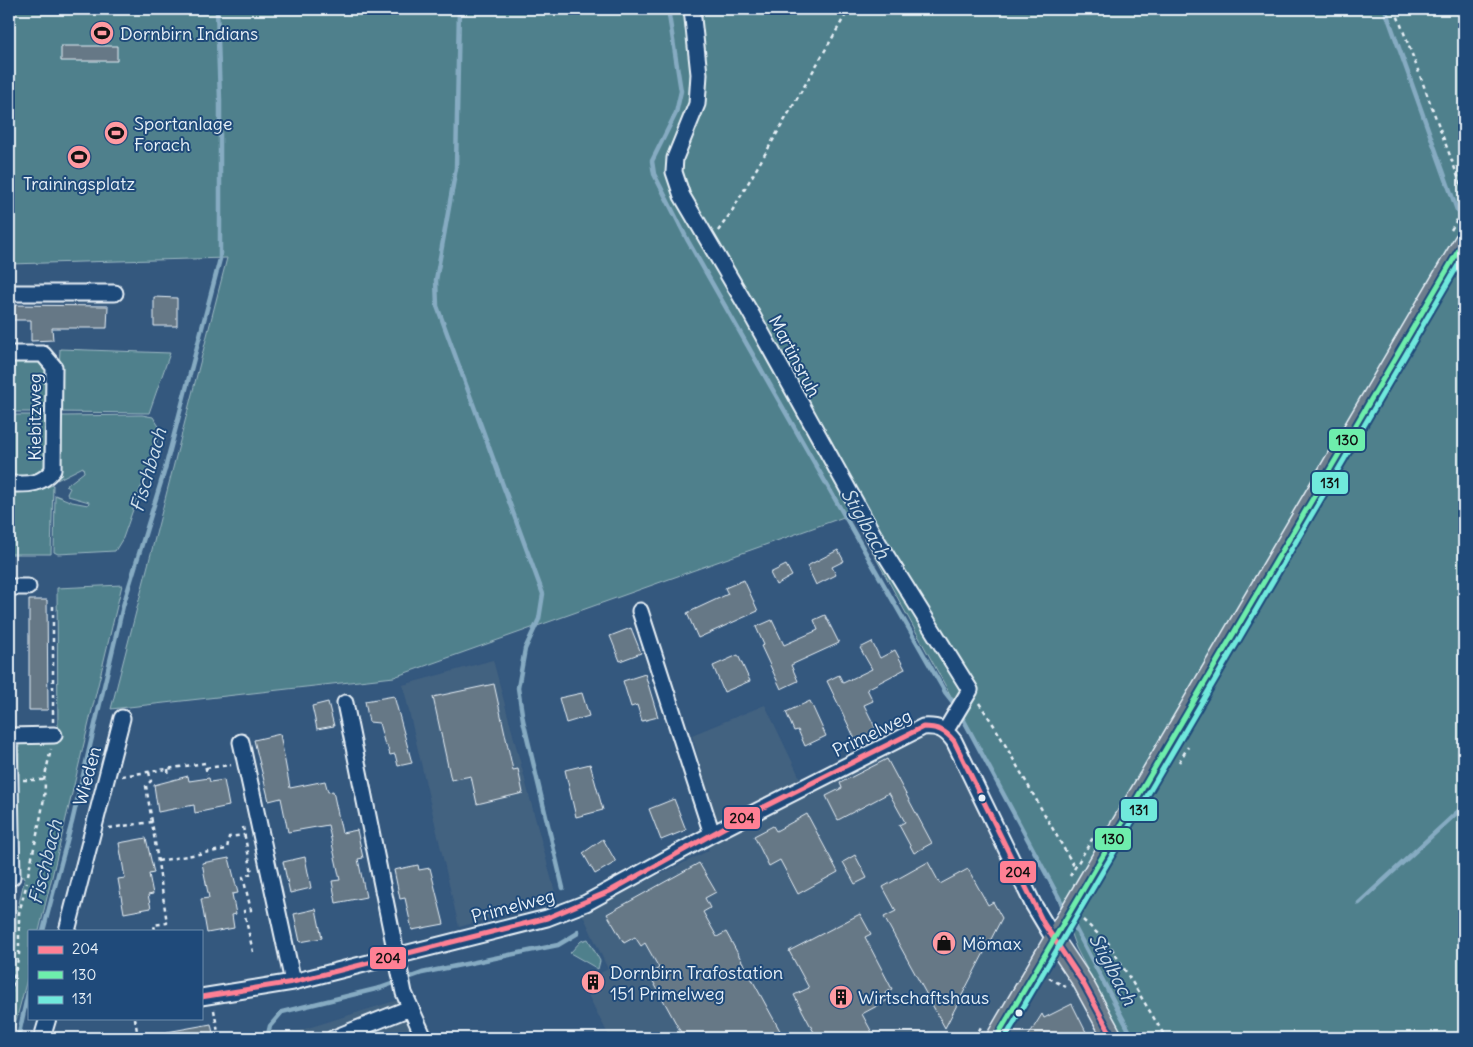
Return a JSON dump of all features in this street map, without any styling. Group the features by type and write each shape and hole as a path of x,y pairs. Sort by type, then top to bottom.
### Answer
{"main road":[{"path":"996,1038 1464,242"},
{"path":"1057,935 1113,1038"}],"street":[{"name":"Martinsruh","path":"692,9 699,74 697,104 675,158 674,172 682,196 874,536 967,695"},
{"path":"9,293 115,293"},
{"name":"Kiebitzweg","path":"9,354 43,354 54,367 53,470 37,484 9,484"},
{"path":"9,587 28,587"},
{"path":"640,611 712,834"},
{"path":"967,695 949,725 954,740 984,798 1033,904 1057,935"},
{"path":"345,703 404,993 424,1038"},
{"name":"Wieden","path":"67,930 122,718"},
{"name":"Primelweg","path":"293,982 397,961 573,909 712,834 923,727 949,725"},
{"path":"10,877 9,736 54,735"},
{"path":"206,997 293,982 241,742"},
{"path":"334,1038 410,1008"},
{"path":"42,1038 47,1020"}],"path":[{"path":"710,243 732,211 850,9"},
{"path":"1395,9 1464,193"},
{"path":"9,1002 19,954 19,913 44,798 46,785 44,780 49,754 54,744 52,606"},
{"path":"9,642 9,736"},
{"path":"967,695 995,727 1074,868"},
{"path":"106,779 205,763 207,775"},
{"path":"206,768 231,764 232,773"},
{"path":"168,769 169,777"},
{"path":"149,772 151,781 146,786 167,922 154,925 155,930"},
{"path":"10,779 44,780"},
{"path":"93,831 152,822"},
{"path":"243,826 252,873 243,876 251,910 244,911 253,952"},
{"path":"158,861 227,849 229,837 244,835"},
{"path":"10,877 12,944"},
{"path":"1085,921 1109,944 1166,1038"},
{"path":"206,997 219,1038"},
{"path":"135,1020 138,1038"},
{"path":"9,1032 26,1035"}],"shaded area":[{"path":"493,660 557,900 459,927 403,685"},
{"path":"765,705 800,778 811,790 897,746 938,731 1037,921 1105,1038 610,1038 582,983 608,969 582,913 708,851 715,818 692,735"},
{"path":"414,995 436,1038 276,1038"}],"green space":[{"path":"9,9 1464,9 1464,1038 1123,1038 1076,948 1051,880 852,514 394,677 111,709 227,258 9,264"},
{"path":"60,349 170,353 149,413 57,412"},
{"path":"9,358 41,361 49,371 49,412 9,412"},
{"path":"9,415 49,415 49,466 40,476 9,480"},
{"path":"142,415 153,417 160,428 159,434 147,479 141,487 123,538 115,551 58,554 54,552 55,495 72,502 88,505 89,502 68,496 67,494 70,488 66,486 84,472 83,467 57,480 61,475 61,418 63,416"},
{"path":"53,485 51,554 9,554 9,489 38,490"},
{"path":"122,585 39,930 28,930 28,976 14,1028 9,1028 9,988 15,956 17,912 25,877 18,877 19,740 58,732 57,588"},
{"path":"588,939 600,961 598,969 570,953 581,941"}],"building":[{"path":"61,46 117,46 117,61 61,61"},
{"path":"154,297 177,298 177,326 154,326"},
{"path":"9,305 108,306 107,328 52,328 53,340 31,341 31,320 9,320"},
{"path":"838,550 844,561 832,567 836,575 816,585 807,566"},
{"path":"786,565 792,576 776,585 770,573"},
{"path":"744,580 758,611 698,638 687,613 728,594 725,588"},
{"path":"29,600 47,600 48,710 29,710"},
{"path":"825,615 839,643 791,665 798,681 781,689 761,646 764,645 756,627 772,620 784,645 818,630 814,620"},
{"path":"631,628 641,653 620,661 610,636"},
{"path":"872,642 880,658 895,650 905,669 867,689 873,701 864,705 877,731 856,741 827,681 839,675 843,683 872,669 860,648"},
{"path":"738,655 750,681 724,692 713,666"},
{"path":"645,674 658,717 642,721 637,705 631,707 623,681"},
{"path":"494,684 513,770 518,769 523,793 477,804 471,776 451,780 433,697"},
{"path":"582,693 589,716 566,723 559,698"},
{"path":"394,696 412,763 398,766 395,754 390,755 387,745 385,745 379,723 369,722 365,701"},
{"path":"810,701 826,736 805,746 798,730 794,731 786,712"},
{"path":"328,702 334,726 317,729 312,706"},
{"path":"280,734 290,788 325,781 328,792 333,791 342,833 357,830 363,858 358,859 366,897 336,903 332,881 340,880 328,825 288,832 281,798 269,801 254,740"},
{"path":"887,759 932,843 914,853 899,825 905,822 889,793 838,820 826,796 842,788 840,783"},
{"path":"590,764 603,810 576,817 565,770"},
{"path":"188,776 189,781 209,778 210,782 224,780 229,806 195,813 194,805 158,812 154,785"},
{"path":"674,799 686,830 661,840 649,809"},
{"path":"807,814 838,872 798,894 780,860 769,866 754,836 773,826 776,831"},
{"path":"146,838 154,873 149,874 153,894 148,895 151,908 124,913 118,879 125,878 119,843"},
{"path":"603,839 616,862 595,874 583,853"},
{"path":"855,855 867,878 855,884 843,862"},
{"path":"305,857 311,888 290,893 283,862"},
{"path":"229,858 238,893 232,894 236,914 232,915 234,928 207,933 201,899 209,898 202,863"},
{"name":"Mömax","path":"928,862 940,884 968,869 988,905 993,902 1002,918 945,1028 884,917 896,911 883,887"},
{"path":"699,863 716,892 705,898 710,908 703,912 717,937 726,932 784,1038 684,1038 649,974 659,968 645,943 641,946 635,937 624,943 607,914"},
{"path":"418,865 419,870 430,868 444,924 412,930 405,898 400,899 394,870"},
{"path":"316,909 322,938 300,942 294,914"},
{"path":"860,914 871,934 865,937 892,989 885,993 888,1000 862,1014 875,1038 817,1038 794,995 809,988 789,951"},
{"path":"1072,1004 1089,1038 1027,1038 1042,1014 1044,1018"},
{"path":"211,1024 214,1038 167,1038 167,1032"}],"waterway":[{"name":"Fischbach","path":"43,930 72,822 123,606 165,469 220,259 220,100 217,9"},
{"path":"459,9 456,168 436,280 437,306 543,594 539,619 525,649 518,688 523,720 563,888"},
{"name":"Stiglbach","path":"668,9 681,91 676,113 652,161 654,174 688,241 945,692 956,706"},
{"path":"1385,9 1457,210"},
{"name":"Stiglbach","path":"960,713 1065,909"},
{"path":"1359,903 1464,806"},
{"name":"Stiglbach","path":"1071,920 1133,1038"},
{"path":"267,1038 270,1026 282,1012 380,988 422,973 558,945 578,933 578,931"},
{"name":"Fischbach","path":"18,1038 28,993"}],"transit line":[{"name":"130","path":"996,1038 1464,241"},
{"name":"131","path":"1005,1038 1464,255"},
{"name":"204","path":"202,997 293,982 547,918 610,891 736,821 923,727 928,727 944,732 954,741 1044,924 1082,981 1113,1038"}],"place":[{"name":"Dornbirn Indians","path":"102,33"},
{"name":"Sportanlage Forach","path":"116,133"},
{"name":"Trainingsplatz","path":"79,157"},
{"name":"Mömax","path":"944,943"},
{"name":"Dornbirn Trafostation 151 Primelweg","path":"593,982"},
{"name":"Wirtschaftshaus","path":"841,997"}]}
